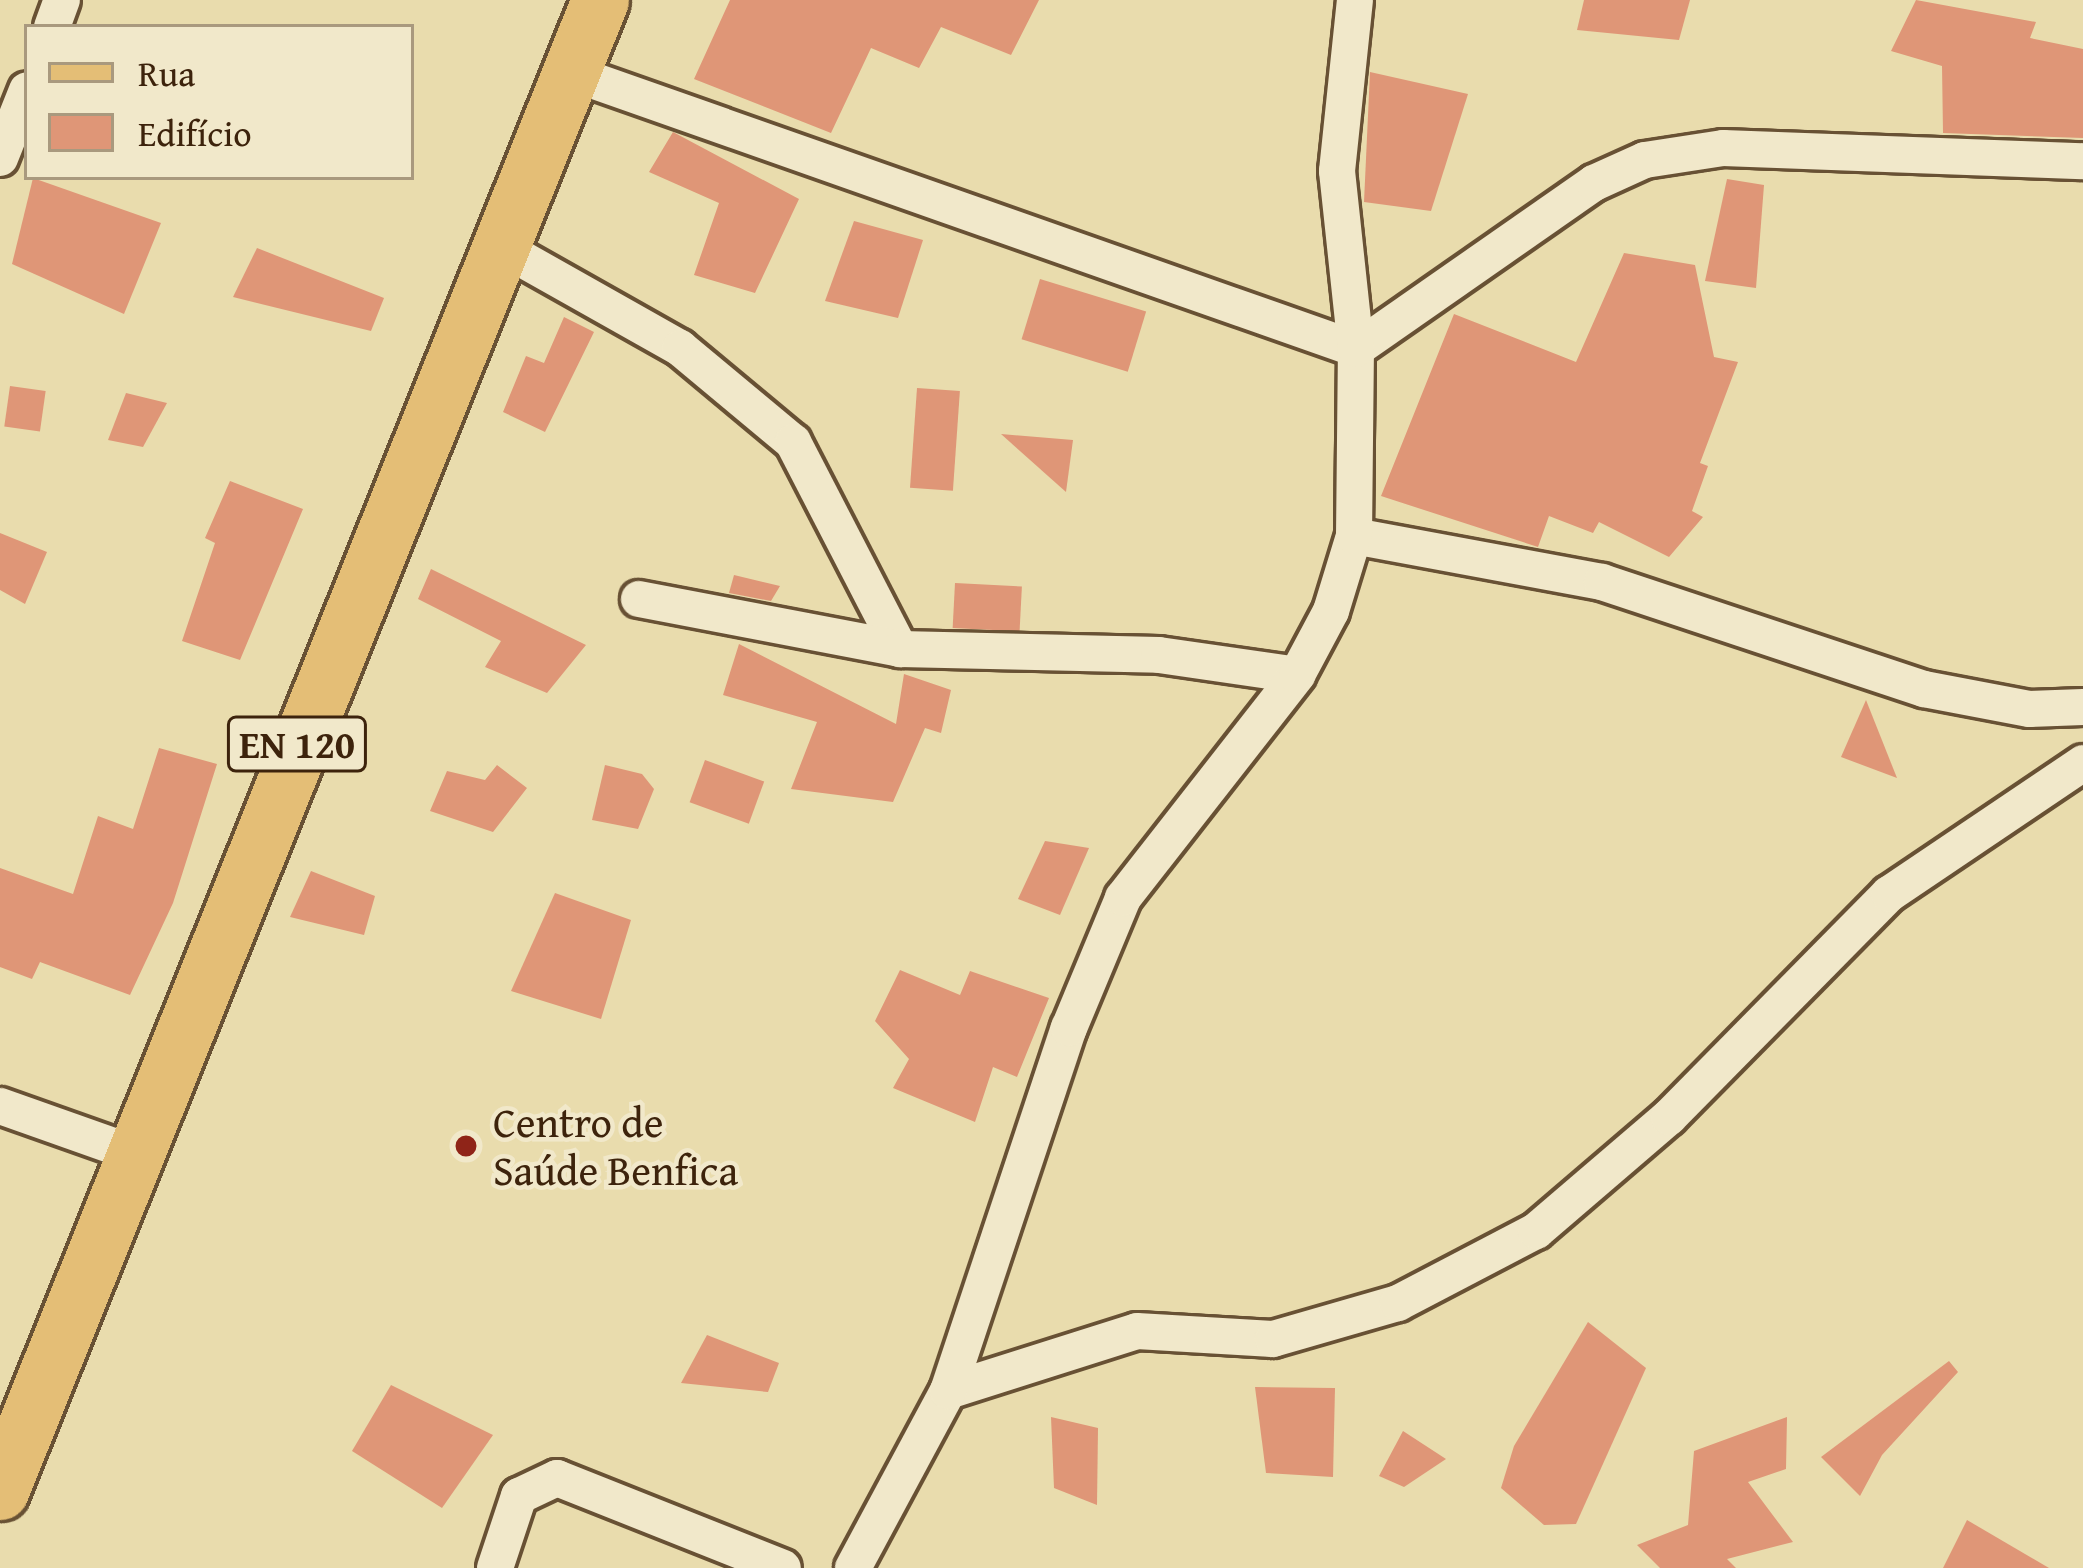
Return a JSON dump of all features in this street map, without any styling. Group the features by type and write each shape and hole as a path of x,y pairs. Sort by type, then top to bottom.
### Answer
{"main road":[{"name":"EN 120","path":"0,1491 130,1152 600,0"}],"street":[{"path":"853,1568 949,1391 1069,1028 1123,898 1297,675 1354,536 1356,349 1337,171 1355,0"},
{"path":"568,72 1356,349"},
{"path":"0,158 24,98"},
{"path":"1356,349 1576,195 1645,160 1723,148 2083,161"},
{"path":"499,246 680,348 793,442 900,649"},
{"path":"1354,536 1602,582 1924,689 2029,709 2083,706"},
{"path":"639,599 900,649 1159,655 1297,675"},
{"path":"949,1391 1137,1331 1273,1339 1398,1303 1536,1231 1669,1117 1889,894 2083,763"},
{"path":"0,1106 130,1152"},
{"path":"495,1568 519,1496 557,1478 783,1568"}],"building":[{"path":"730,0 1039,0 1011,55 941,27 919,68 871,48 831,133 694,79"},
{"path":"1584,0 1690,0 1679,40 1577,30"},
{"path":"1916,0 2036,22 2030,38 2083,49 2083,138 1943,133 1942,66 1891,51"},
{"path":"1370,72 1468,94 1431,211 1364,202"},
{"path":"673,132 799,199 755,293 694,275 719,203 649,172"},
{"path":"1727,179 1764,185 1756,288 1705,281"},
{"path":"33,180 161,223 124,314 12,264"},
{"path":"854,221 923,240 898,318 825,301"},
{"path":"257,248 384,298 371,331 233,297"},
{"path":"1624,253 1695,265 1714,357 1738,362 1700,463 1708,466 1692,511 1703,517 1669,557 1599,522 1593,533 1549,516 1538,547 1381,496 1454,314 1576,362"},
{"path":"1040,279 1146,311 1128,372 1022,339"},
{"path":"564,317 594,332 545,432 503,412 526,356 544,363"},
{"path":"10,386 46,391 40,432 4,427"},
{"path":"917,388 960,391 953,491 910,488"},
{"path":"126,393 167,403 143,447 108,440"},
{"path":"1001,434 1073,440 1066,492"},
{"path":"230,481 303,509 240,660 182,641 215,543 205,538"},
{"path":"0,533 47,552 25,604 0,590"},
{"path":"431,569 586,645 547,693 485,667 501,641 418,599"},
{"path":"734,575 780,586 771,601 729,593"},
{"path":"955,583 1022,587 1020,631 953,628"},
{"path":"739,644 896,724 904,674 951,690 941,733 925,728 893,802 791,789 817,722 723,695"},
{"path":"1866,700 1897,778 1841,757"},
{"path":"159,748 217,764 173,903 130,995 40,962 32,979 0,967 0,868 73,894 98,816 133,829"},
{"path":"705,760 764,782 749,824 690,802"},
{"path":"497,765 527,788 493,832 430,811 447,771 485,780"},
{"path":"605,765 642,774 654,789 638,829 592,820"},
{"path":"1045,841 1089,848 1060,915 1018,899"},
{"path":"311,871 375,896 364,935 290,917"},
{"path":"555,893 631,920 601,1019 511,991"},
{"path":"900,970 960,995 970,971 1049,998 1017,1077 993,1067 975,1122 893,1088 909,1059 875,1021"},
{"path":"1588,1322 1646,1368 1576,1524 1544,1525 1501,1488 1514,1446"},
{"path":"707,1335 779,1363 768,1392 681,1383"},
{"path":"1949,1361 1958,1372 1882,1455 1860,1496 1821,1457"},
{"path":"391,1385 493,1435 442,1508 352,1451"},
{"path":"1255,1387 1335,1388 1333,1477 1266,1473"},
{"path":"1051,1417 1098,1428 1097,1505 1054,1488"},
{"path":"1787,1417 1786,1469 1748,1482 1793,1542 1727,1559 1736,1568 1660,1568 1637,1545 1688,1525 1694,1451"},
{"path":"1403,1431 1446,1459 1404,1487 1379,1476"},
{"path":"1967,1520 2049,1568 1943,1568"}],"place":[{"name":"Centro de Saúde Benfica","path":"466,1146"}]}
